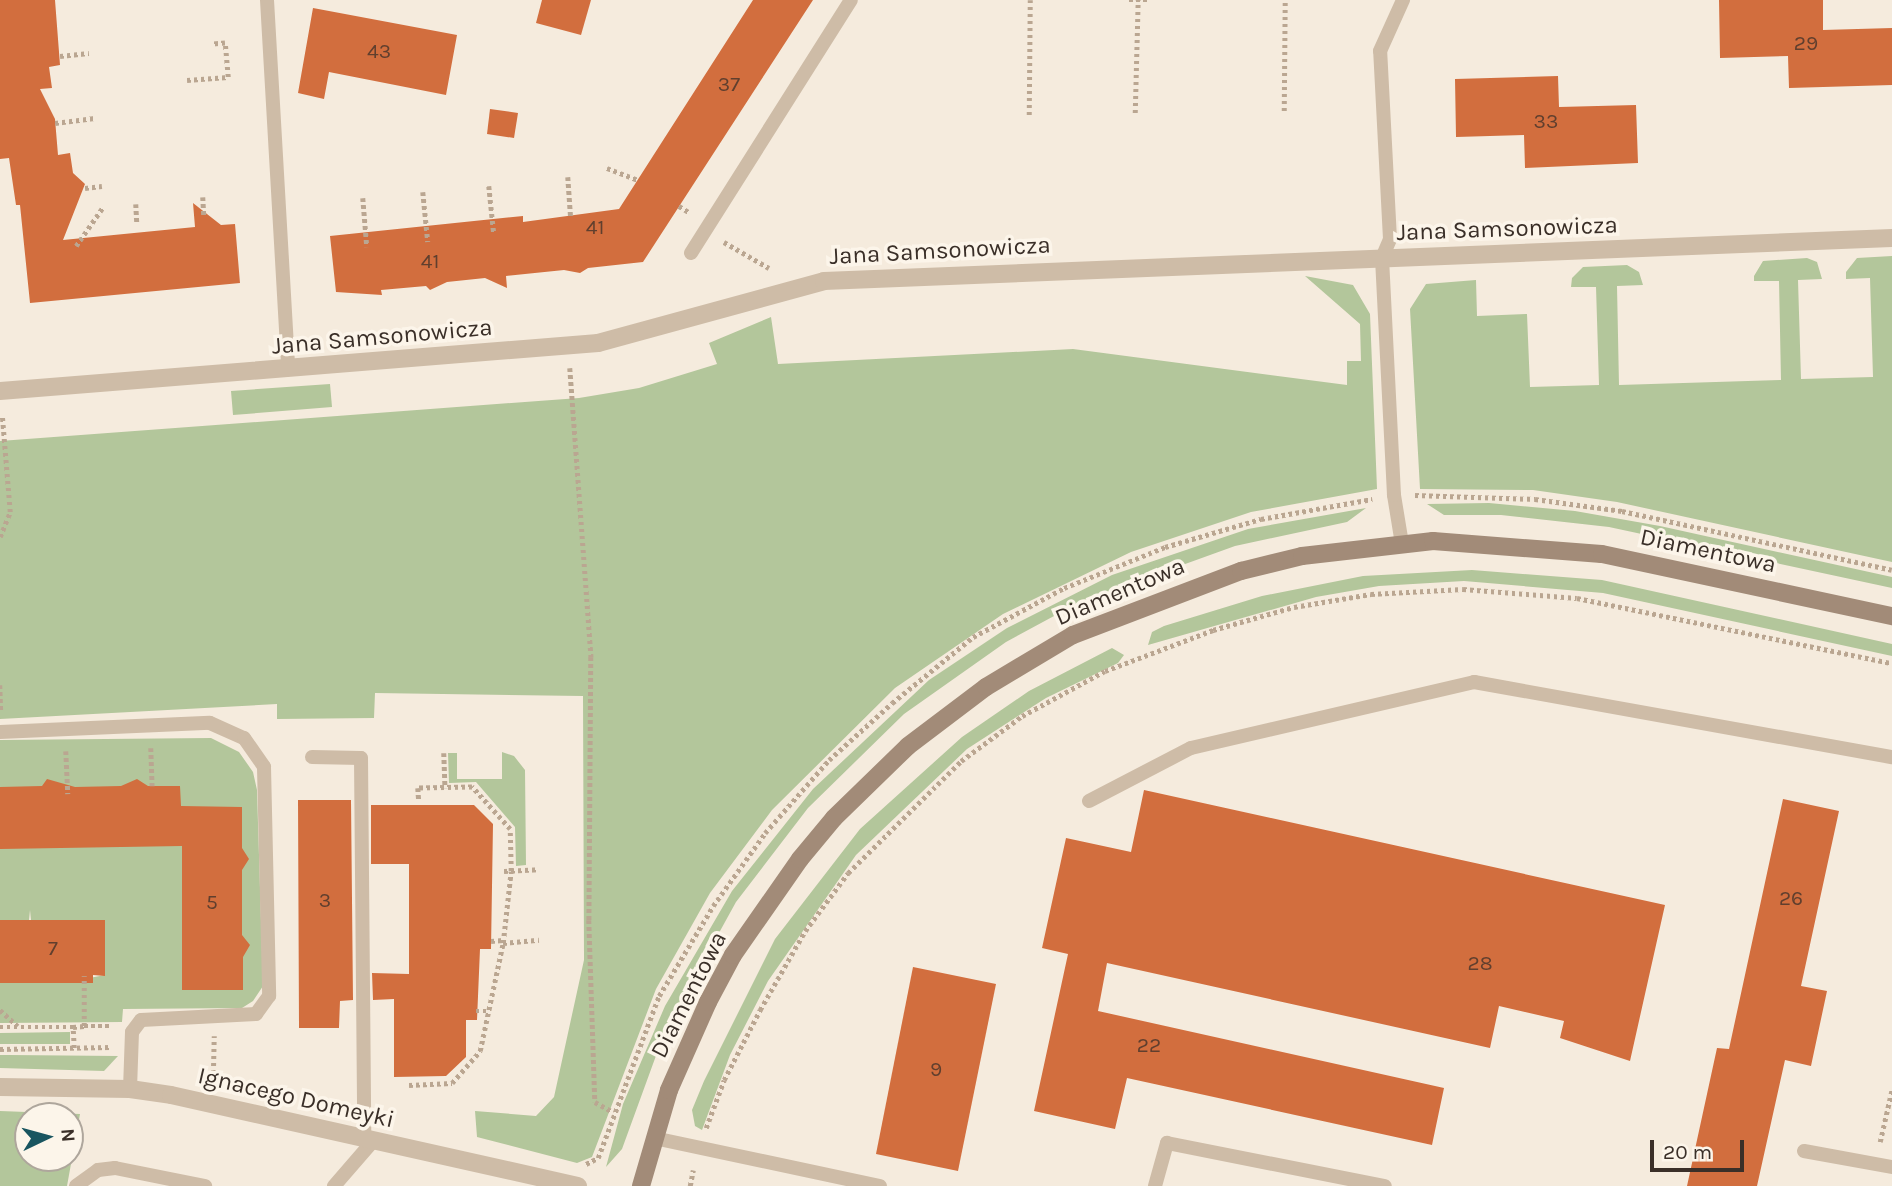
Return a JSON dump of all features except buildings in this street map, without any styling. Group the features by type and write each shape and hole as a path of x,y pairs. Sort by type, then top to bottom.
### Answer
{"street":[{"name":"Jana Samsonowicza","path":"1,399 288,369 568,346 642,334 743,300 824,281 1892,238"},
{"name":"Diamentowa","path":"641,1186 654,1138 708,1002 769,902 834,818 951,712 1073,635 1184,590 1302,556 1402,544 1471,541 1602,554 1892,616"},
{"name":"Ignacego Domeyki","path":"0,1087 131,1089 578,1186"}],"lane":[{"path":"267,0 288,369"},
{"path":"691,253 851,0"},
{"path":"1402,544 1394,495 1382,258 1390,239 1380,51 1403,0"},
{"path":"1089,802 1191,748 1474,682 1892,757"},
{"path":"0,732 210,723 244,738 256,750 264,767 272,984 265,1006 256,1014 141,1020 134,1027 131,1089"},
{"path":"312,758 361,758 369,1139 334,1186"},
{"path":"654,1138 880,1186"},
{"path":"1155,1186 1167,1143 1384,1186"},
{"path":"1804,1151 1892,1167"},
{"path":"76,1186 98,1170 115,1168 205,1186"}],"path":[{"path":"1029,116 1030,0"},
{"path":"1129,0 1147,0"},
{"path":"1135,113 1138,0"},
{"path":"1284,111 1285,0"},
{"path":"187,80 228,77 225,43 213,44"},
{"path":"60,55 89,53"},
{"path":"55,123 95,118"},
{"path":"607,168 638,180"},
{"path":"568,177 571,216"},
{"path":"85,188 102,186"},
{"path":"489,186 494,234"},
{"path":"423,192 428,242"},
{"path":"203,197 204,215"},
{"path":"363,198 367,247"},
{"path":"136,204 137,222"},
{"path":"76,246 103,207"},
{"path":"731,246 769,268"},
{"path":"568,346 591,657 589,920 595,1102 613,1112"},
{"path":"0,537 10,512 1,399"},
{"path":"598,1158 613,1112 659,996 713,906 765,832 829,760 973,637 1064,588 1165,547 1261,519 1394,495 1535,499 1622,511 1892,569"},
{"path":"150,726 152,786"},
{"path":"66,729 68,794"},
{"path":"444,753 445,788"},
{"path":"409,1085 452,1083 480,1051 503,941 510,871 510,829 472,787 432,791 418,788 418,801"},
{"path":"504,871 539,869"},
{"path":"491,941 539,940"},
{"path":"0,1027 84,1026 84,976"},
{"path":"0,1010 19,1027"},
{"path":"477,1012 489,1011"},
{"path":"73,1027 74,1048"},
{"path":"0,1049 132,1047"},
{"path":"213,1084 214,1057"},
{"path":"1875,1164 1892,1089"}],"green space":[{"path":"1892,256 1892,562 1617,502 1533,490 1420,489 1410,309 1426,284 1476,280 1477,316 1527,314 1530,387 1599,385 1596,287 1571,287 1572,278 1583,267 1627,265 1639,272 1643,285 1617,286 1619,385 1781,380 1779,281 1754,281 1754,276 1763,261 1807,258 1817,262 1822,279 1798,280 1801,379 1873,377 1870,278 1846,279 1846,272 1857,258"},
{"path":"1305,276 1353,285 1370,314 1377,489 1251,512 1131,552 1003,614 895,688 772,810 710,893 656,989 592,1157 577,1163 477,1137 475,1111 536,1116 554,1097 584,960 583,696 375,693 374,718 277,719 277,704 0,719 0,441 579,398 639,388 717,364 709,343 771,317 778,364 1073,349 1347,385 1347,361 1361,361 1360,324"},
{"path":"330,384 332,407 233,415 231,391"},
{"path":"1489,503 1575,511 1660,526 1892,577 1892,588 1609,527 1501,515 1444,515 1427,504"},
{"path":"1366,508 1347,522 1235,546 1080,602 1006,642 904,714 808,808 736,902 665,1031 622,1149 606,1167 623,1104 665,1006 732,891 813,789 929,680 1007,628 1112,575 1248,529"},
{"path":"1472,570 1602,580 1892,644 1892,656 1603,593 1464,581 1379,586 1316,597 1148,645 1152,632 1164,626 1262,596 1363,576"},
{"path":"1112,648 1124,655 1118,663 1046,698 967,749 856,855 768,981 730,1055 702,1130 695,1126 692,1110 704,1081 775,939 860,829 962,737 1029,691"},
{"path":"211,738 239,752 253,772 257,790 263,986 253,1001 242,1008 123,1009 122,1022 0,1023 0,983 63,983 105,975 105,920 31,920 30,910 29,920 0,920 0,740"},
{"path":"502,752 514,756 525,770 526,865 516,866 515,827 476,782 449,783 448,753 457,753 457,779 502,779"},
{"path":"70,1032 70,1044 0,1044 0,1033"},
{"path":"0,1055 118,1056 104,1071 0,1068"},
{"path":"0,1111 14,1112 14,1172 70,1172 67,1186 0,1186"}]}
